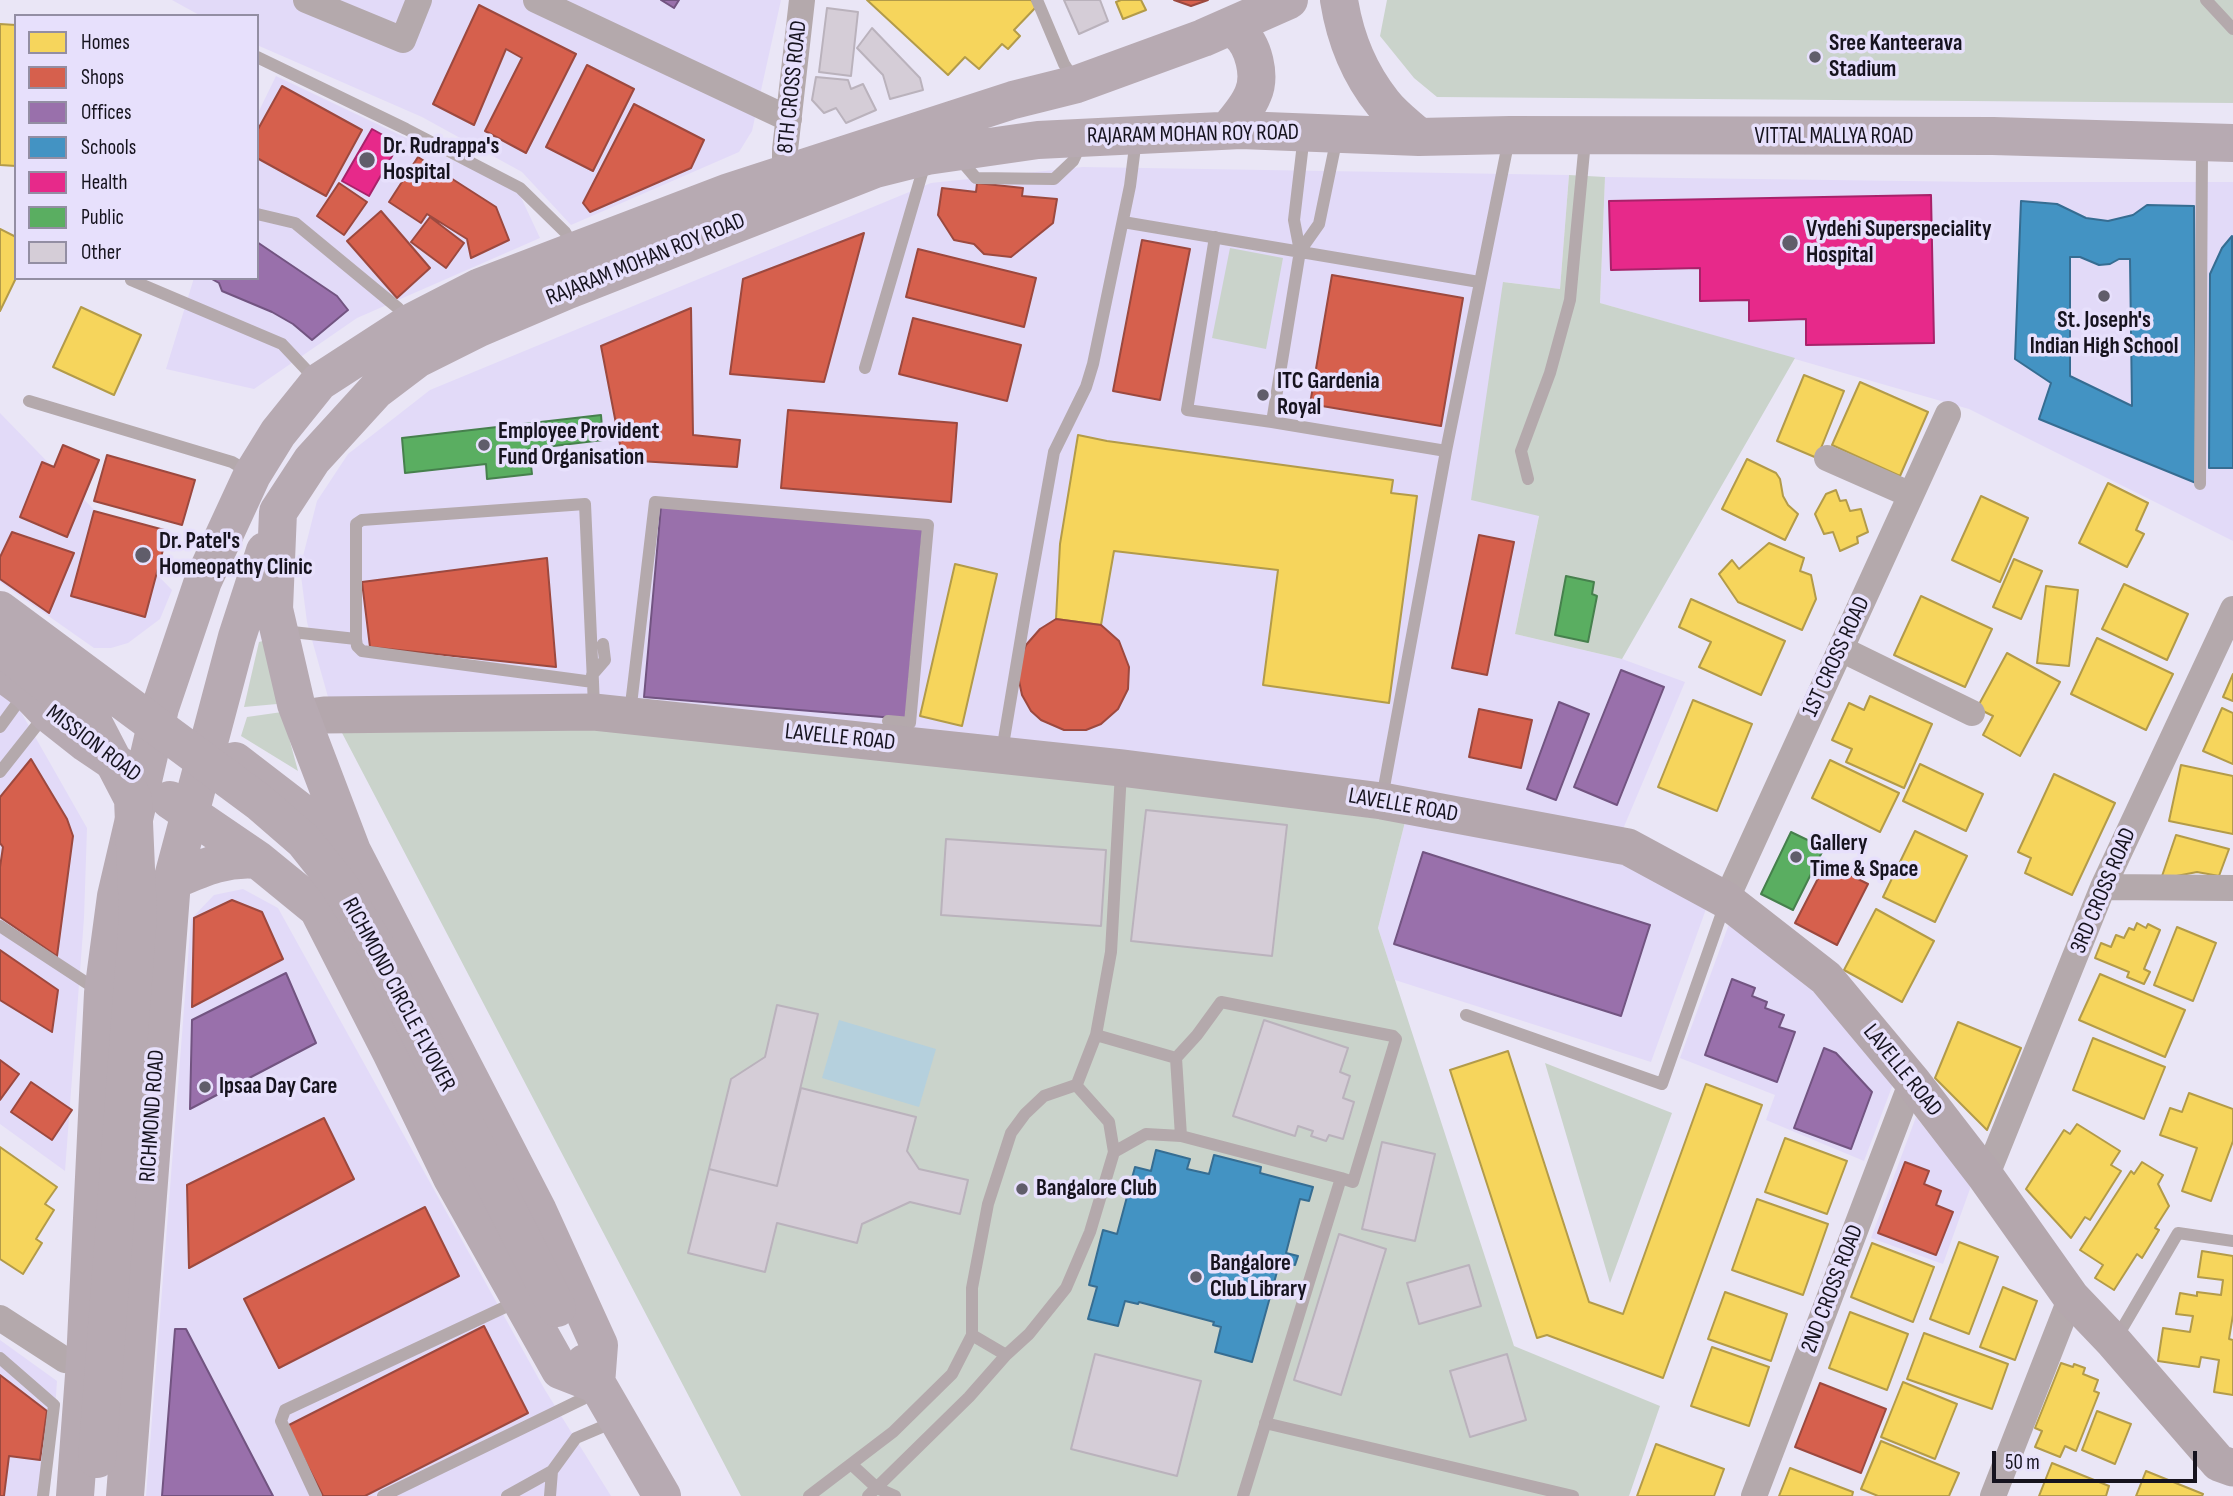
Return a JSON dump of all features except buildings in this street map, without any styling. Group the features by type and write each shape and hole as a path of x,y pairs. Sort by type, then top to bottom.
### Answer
{"main road":[{"name":"RAJARAM MOHAN ROY ROAD","path":"103,993 113,914 160,708 203,582 252,475 278,433 319,382 410,323 480,287 729,192 1013,100 1077,84 1228,27 1289,0"},
{"path":"1339,0 1343,26 1366,79 1384,105 1427,137"},
{"path":"1356,0 1358,21 1367,51 1427,137"},
{"path":"1228,27 1238,32 1247,44 1257,72 1254,93 1228,130"},
{"name":"RAJARAM MOHAN ROY ROAD","path":"208,741 248,598 278,512 312,460 376,390 417,359 479,328 875,169 940,154 1038,140 1228,130 1427,137"},
{"name":"VITTAL MALLYA ROAD","path":"1427,137 1993,136 2218,143"},
{"path":"278,512 274,609 296,704 352,851 538,1211 594,1332 599,1345 605,1398"},
{"path":"0,594 208,741 352,851"},
{"name":"RICHMOND CIRCLE FLYOVER","path":"0,610 259,802 304,841 339,885 376,947 539,1303 605,1398 662,1496"},
{"path":"0,646 92,720 133,799 138,915 95,1496"},
{"name":"MISSION ROAD","path":"25,691 86,743 258,860 318,909 452,1178 539,1303"},
{"name":"RICHMOND ROAD","path":"125,1496 172,881 208,741"},
{"path":"172,881 212,864 238,858 258,860"},
{"path":"75,1496 85,1362 103,993"}],"street":[{"path":"306,0 403,40 419,0"},
{"path":"536,0 789,119"},
{"name":"8TH CROSS ROAD","path":"785,174 802,0"},
{"name":"1ST CROSS ROAD","path":"1726,900 1948,414"},
{"path":"1827,458 1911,495"},
{"name":"3RD CROSS ROAD","path":"1986,1177 2103,887 2233,609"},
{"path":"1841,649 1972,713"},
{"name":"LAVELLE ROAD","path":"302,718 593,690 630,716 896,729 1002,756 1122,768 1382,801 1628,847 1726,900 1826,978 1912,1081 1986,1177 2071,1297 2220,1463 2233,1468"},
{"path":"2103,887 2233,888"},
{"name":"2ND CROSS ROAD","path":"1754,1496 1912,1081"},
{"path":"1993,1496 2071,1297"},
{"path":"0,1318 65,1360 85,1362"}],"lane":[{"path":"1037,0 1064,64 1077,84"},
{"path":"2206,0 2233,29"},
{"path":"259,58 520,188 565,232 576,250"},
{"path":"1300,251 1319,224 1321,133"},
{"path":"1272,422 1300,251 1294,220 1321,133"},
{"path":"1002,756 1024,614 1054,452 1086,387 1093,364 1123,222 1137,135"},
{"path":"1382,801 1446,451 1510,135"},
{"path":"1528,479 1521,451 1550,373 1570,300 1585,137"},
{"path":"2200,484 2218,143"},
{"path":"865,368 940,154"},
{"path":"259,214 295,223 398,308 410,323"},
{"path":"1123,222 1479,282"},
{"path":"1216,237 1187,410 1446,451"},
{"path":"131,280 282,344 319,382"},
{"path":"29,401 232,462 252,475"},
{"path":"630,716 655,502 928,524 910,723 896,729"},
{"path":"585,503 593,690 362,651 356,646 355,527 359,522 585,503"},
{"path":"279,630 356,639"},
{"path":"593,690 605,660 604,644"},
{"path":"0,727 25,691"},
{"path":"0,772 35,726 25,691"},
{"path":"1077,1084 1096,1035 1111,952 1122,768"},
{"path":"1466,1015 1662,1084 1726,900"},
{"path":"0,926 103,993"},
{"path":"1114,1152 1146,1134 1181,1136 1353,1182 1396,1039 1393,1036 1222,1002 1176,1058 1181,1136"},
{"path":"1096,1035 1176,1058"},
{"path":"809,1496 893,1432 951,1374 972,1335 972,1288 988,1204 1011,1133 1025,1114 1044,1096 1076,1085 1109,1122 1114,1152 1090,1232 1066,1288 1029,1334 1006,1354 969,1397 872,1492"},
{"path":"1243,1496 1341,1178"},
{"path":"2114,1342 2178,1233 2233,1241"},
{"path":"316,1496 281,1421 285,1410 539,1303"},
{"path":"972,1335 1006,1354"},
{"path":"0,1358 54,1405 43,1496"},
{"path":"383,1496 557,1410 605,1398"},
{"path":"507,1496 552,1471 605,1398"},
{"path":"1265,1423 1573,1496"},
{"path":"851,1464 872,1492 895,1496"},
{"path":"550,1496 552,1471"}],"shaded area":[{"path":"172,0 781,0 752,131 739,152 571,225 522,172 422,117 259,46 259,14 197,14"},
{"name":"Sree Kanteerava Stadium","path":"1387,0 2233,0 2233,103 1437,97 1414,78 1380,36"},
{"path":"276,76 518,191 540,238 357,318 254,389 166,369 193,280 259,280 259,111"},
{"path":"1083,167 1569,175 1560,289 1504,282 1539,515 1515,634 1622,659 1685,682 1623,829 328,697 307,622 300,568 317,501 348,454 430,390 931,183"},
{"path":"1569,175 1605,177 1600,303 1795,358 1622,659 1515,634 1539,516 1471,500 1503,282 1560,289"},
{"path":"1605,177 2233,182 2233,541 1969,409 1600,303"},
{"path":"1230,248 1283,258 1266,349 1212,338"},
{"path":"0,413 172,590 160,619 128,643 111,648 94,648 0,582"},
{"path":"266,640 277,704 244,707 259,642"},
{"path":"0,692 17,705 87,828 84,918 65,1171 0,1124"},
{"path":"282,712 298,771 241,736 247,717"},
{"name":"Bangalore Club","path":"592,729 1121,785 1405,822 1378,928 1514,1346 1660,1406 1629,1496 741,1496 341,731"},
{"path":"1405,822 1622,864 1706,909 1651,1062 1395,980 1378,928"},
{"path":"243,889 278,908 545,1390 611,1496 146,1496 191,919 214,895"},
{"path":"1729,924 1816,992 1893,1084 1864,1161 1766,1120 1775,1095 1680,1058"},
{"path":"1545,1063 1672,1113 1610,1283"},
{"path":"1916,1117 1971,1186 1943,1264 1871,1238"},
{"path":"0,1340 57,1381 49,1496 0,1496"}],"water":[{"path":"839,1020 936,1049 919,1107 822,1078"}],"place":[{"name":"Sree Kanteerava Stadium","path":"1815,57"},
{"name":"Dr. Rudrappa's Hospital","path":"367,160"},
{"name":"Vydehi Superspeciality Hospital","path":"1790,243"},
{"name":"St. Joseph's Indian High School","path":"2104,296"},
{"name":"ITC Gardenia Royal","path":"1263,395"},
{"name":"Employee Provident Fund Organisation","path":"484,445"},
{"name":"Dr. Patel's Homeopathy Clinic","path":"143,555"},
{"name":"Gallery Time & Space","path":"1796,857"},
{"name":"Ipsaa Day Care","path":"205,1087"},
{"name":"Bangalore Club","path":"1022,1189"},
{"name":"Bangalore Club Library","path":"1196,1277"}]}
